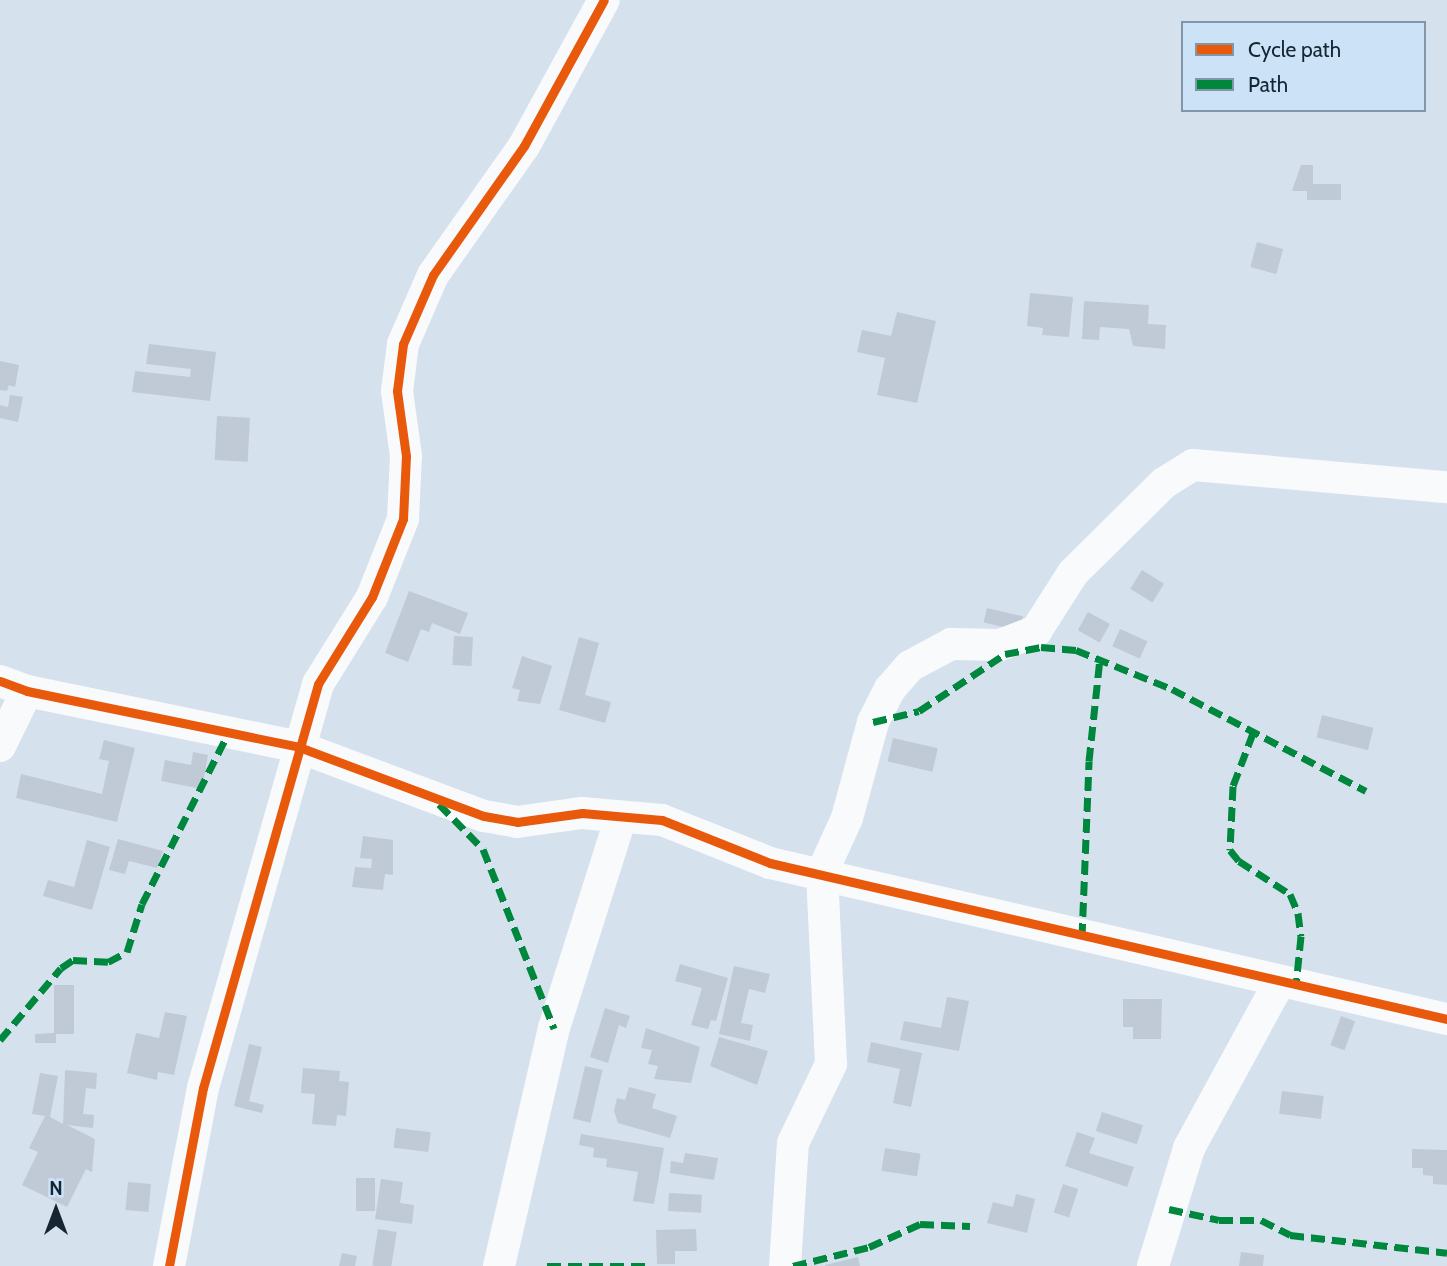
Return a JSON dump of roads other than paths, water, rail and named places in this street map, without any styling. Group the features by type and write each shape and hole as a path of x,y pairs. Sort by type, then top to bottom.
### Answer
{"street":[{"path":"169,1266 203,1088 318,684 372,597 403,519 406,456 397,391 403,344 433,275 524,146 604,0"},
{"path":"785,1266 793,1143 831,1064 822,873 847,818 873,722 890,689 910,666 951,644 1000,645 1036,631 1073,573 1164,483 1194,466 1224,466 1447,487"},
{"path":"0,746 14,686 299,747 484,816 517,822 583,813 662,820 696,830 734,852 1447,1019"},
{"path":"499,1266 554,1028 621,817"},
{"path":"1153,1266 1189,1148 1280,981"}]}
